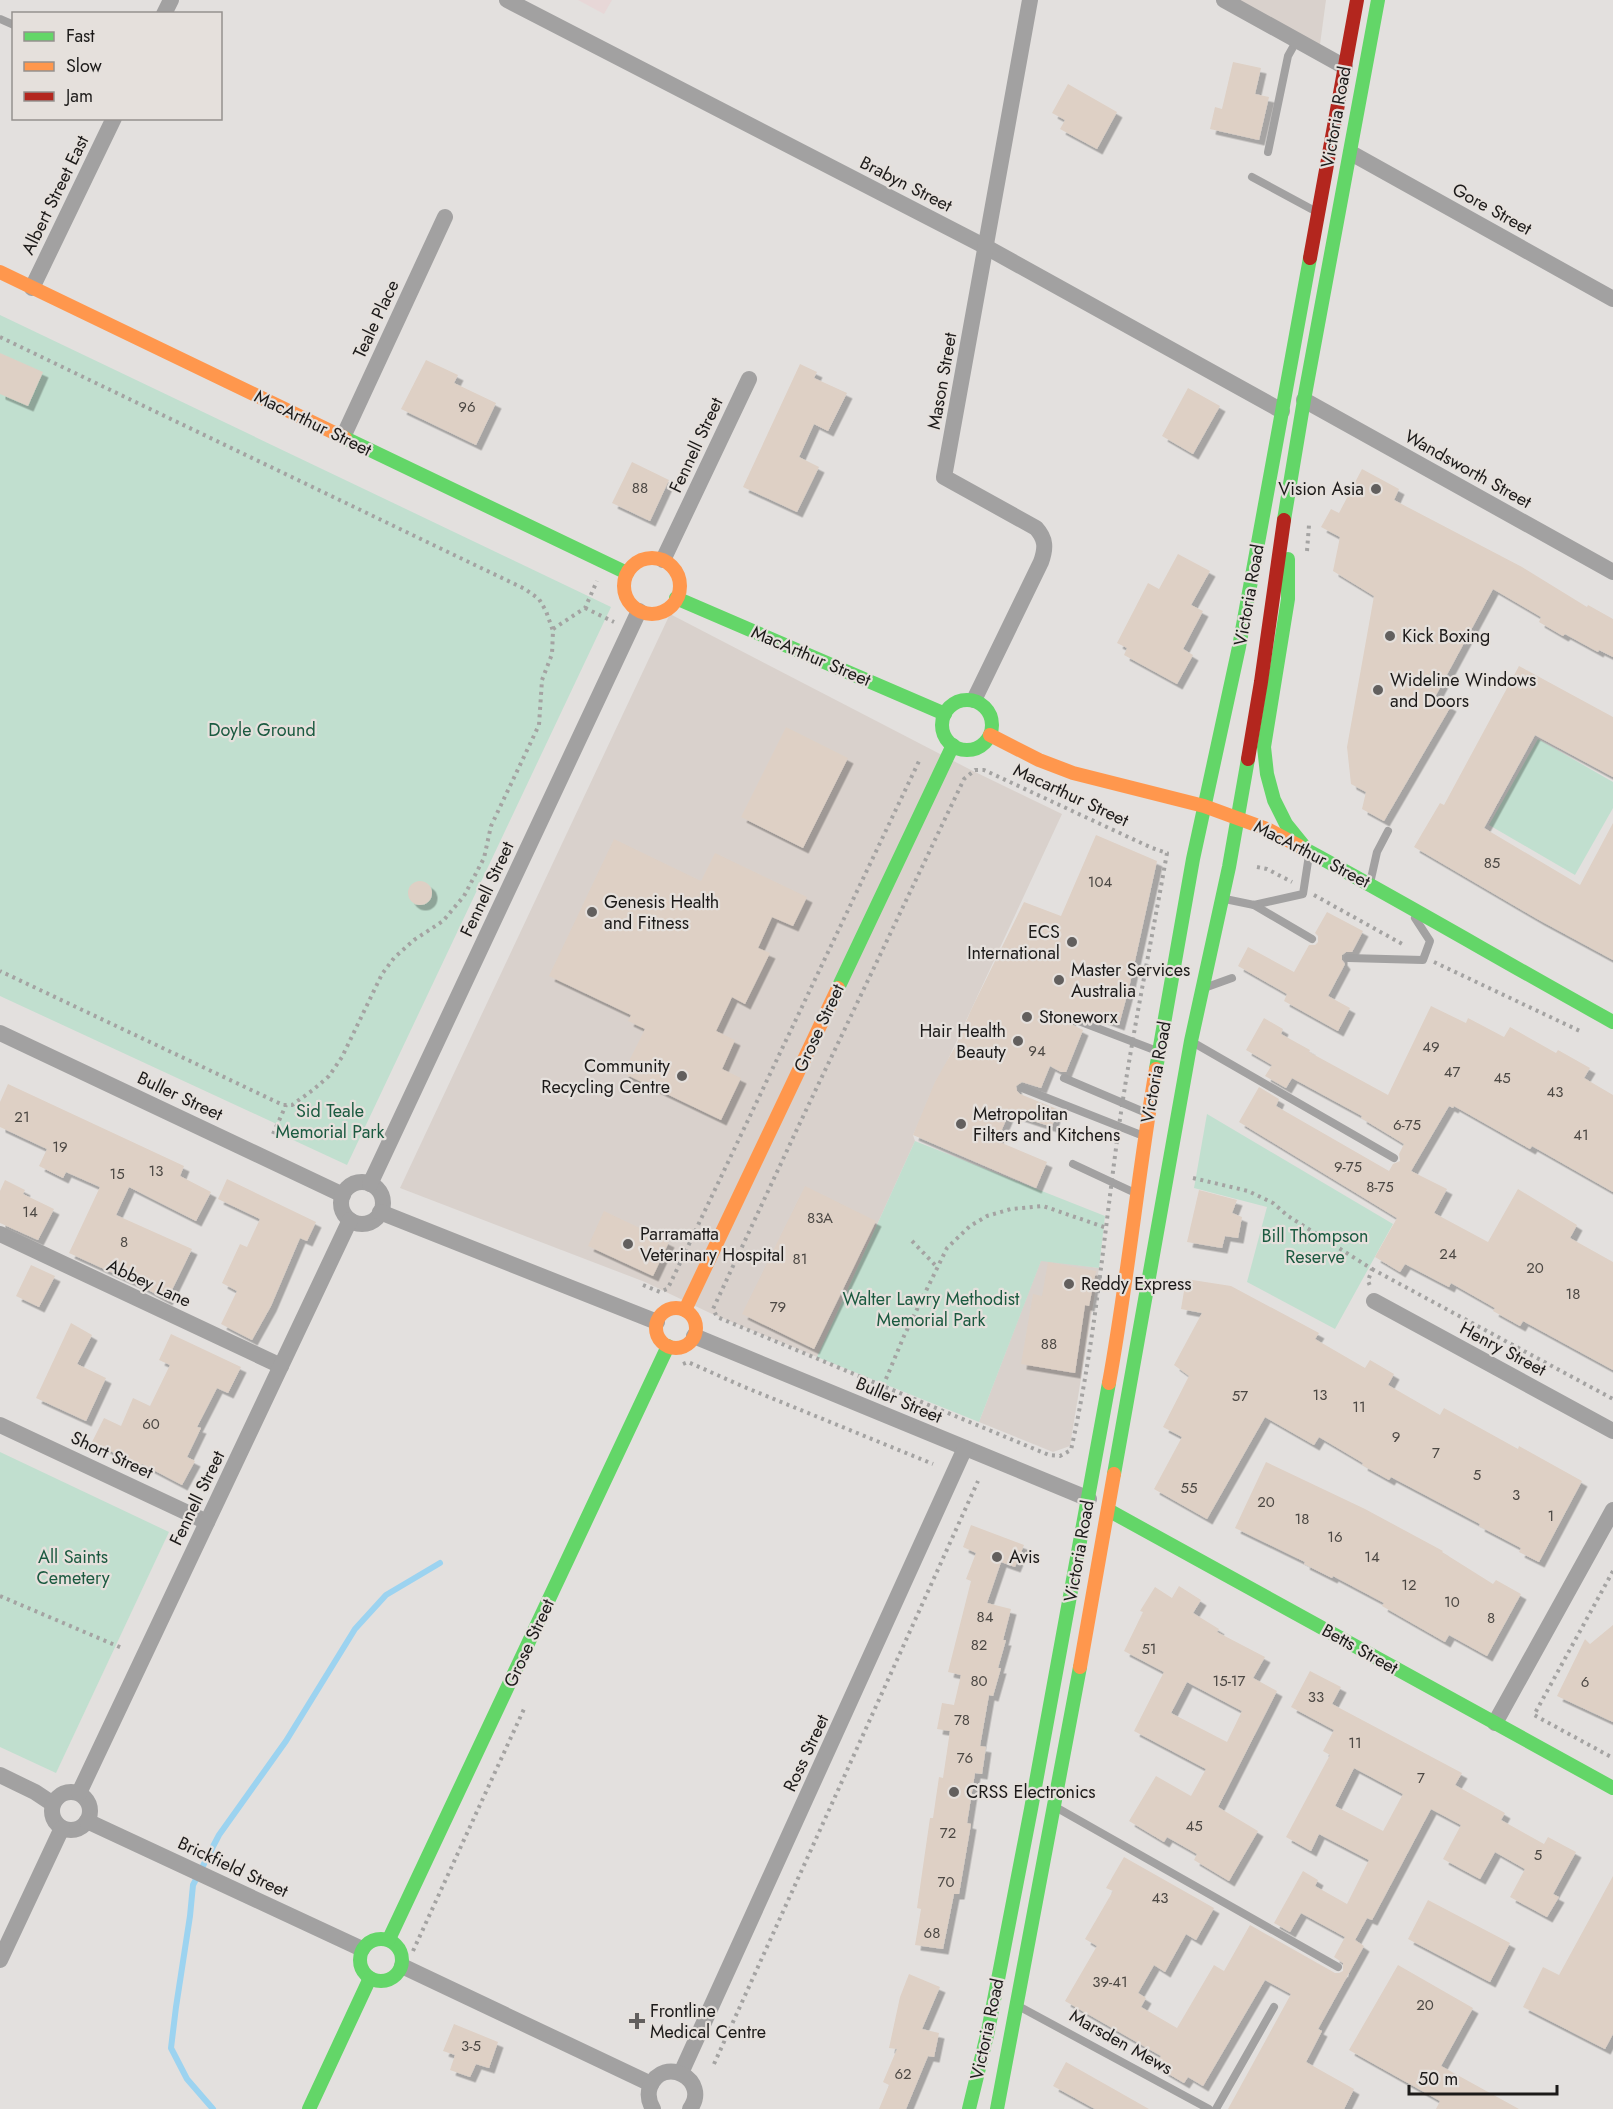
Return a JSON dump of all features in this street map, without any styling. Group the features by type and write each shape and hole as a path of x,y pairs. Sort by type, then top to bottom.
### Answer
{"main road":[{"name":"Victoria Road","path":"969,2109 997,1984 1089,1499 1119,1329 1148,1114 1204,806 1239,647 1357,0"},
{"name":"Victoria Road","path":"997,2109 1055,1807 1191,1041 1237,817 1261,682 1304,400 1378,0"},
{"name":"MacArthur Street","path":"0,272 627,573"},
{"path":"1289,488 1288,599 1264,747 1265,766 1274,799 1289,828 1298,841 1310,851"},
{"path":"646,558 663,560 674,569 678,576 679,591 665,610 647,613 639,611 627,598 624,590 627,573 638,561 646,558"},
{"name":"MacArthur Street","path":"676,598 945,714"},
{"path":"974,700 988,710 992,718 990,735 978,747 961,749 953,745 943,731 942,722 945,714 957,702 974,700"},
{"name":"MacArthur Street","path":"990,735 1039,760 1073,773 1204,806 1267,829 1406,904 1493,956 1613,1022"},
{"name":"Grose Street","path":"685,1310 953,745"},
{"path":"680,1308 693,1319 694,1336 680,1347 668,1346 659,1339 657,1322 663,1312 680,1308"},
{"name":"Grose Street","path":"389,1939 668,1346"},
{"name":"Betts Street","path":"1107,1510 1613,1788"},
{"path":"389,1939 398,1946 402,1954 402,1966 399,1973 385,1981 370,1978 360,1965 362,1948 373,1940 389,1939"},
{"path":"309,2109 370,1978"}],"street":[{"name":"Brabyn Street","path":"507,0 986,247 1282,411"},
{"name":"Mason Street","path":"974,700 1041,562 1045,548 1045,542 1036,528 944,477 1030,0"},
{"path":"1224,0 1345,67"},
{"name":"Albert Street East","path":"32,288 113,120"},
{"name":"Gore Street","path":"1351,153 1613,299"},
{"name":"Teale Place","path":"343,437 444,218"},
{"name":"Fennell Street","path":"663,560 749,379"},
{"name":"Wandsworth Street","path":"1304,400 1613,572"},
{"name":"Fennell Street","path":"370,1184 639,611"},
{"name":"Buller Street","path":"0,1033 343,1195"},
{"path":"354,1183 370,1184 377,1188 382,1196 381,1212 367,1223 350,1220 342,1209 343,1195 354,1183"},
{"path":"381,1212 657,1322"},
{"name":"Fennell Street","path":"79,1793 350,1220"},
{"name":"Abbey Lane","path":"0,1234 281,1366"},
{"name":"Henry Street","path":"1374,1301 1613,1431"},
{"name":"Buller Street","path":"694,1336 1089,1499"},
{"name":"Short Street","path":"0,1425 207,1522"},
{"name":"Ross Street","path":"681,2073 965,1448"},
{"path":"1495,1723 1613,1510"},
{"path":"0,1775 35,1792 53,1804"},
{"path":"68,1791 79,1793 88,1802 90,1809 87,1821 76,1829 62,1828 52,1815 53,1804 55,1799 63,1793 68,1791"},
{"name":"Brickfield Street","path":"87,1821 362,1948"},
{"path":"0,1960 62,1828"},
{"path":"402,1966 651,2084"},
{"path":"653,2109 649,2099 651,2084 655,2078 667,2072 681,2073 689,2079 694,2086 695,2108"}],"lane":[{"path":"1268,152 1288,56 1297,40"},
{"path":"1252,177 1319,213"},
{"path":"1370,884 1377,852 1389,831"},
{"path":"1254,905 1303,894 1310,851"},
{"path":"1222,898 1254,905 1312,939"},
{"path":"1348,958 1422,960 1430,941 1406,904"},
{"path":"1202,989 1232,978"},
{"path":"1076,1020 1160,1052"},
{"path":"1191,1041 1394,1158"},
{"path":"1064,1078 1148,1114"},
{"path":"1022,1088 1144,1137"},
{"path":"1073,1164 1136,1194"},
{"path":"1055,1807 1338,1967"},
{"name":"Marsden Mews","path":"1017,2006 1209,2109"},
{"path":"1216,2109 1274,2007"}],"path":[{"path":"0,337 525,590 539,598 553,629 552,654 543,680 539,725 491,826 484,858 464,896 443,921 414,940 394,958 382,974 342,1058 329,1076 291,1105 286,1105 0,971"},
{"path":"553,629 585,608 605,562"},
{"path":"585,608 630,630"},
{"name":"Grose Street","path":"643,1285 660,1292 667,1289 670,1284 920,759"},
{"name":"Macarthur Street","path":"964,779 975,770 984,770 1167,853"},
{"name":"Grose Street","path":"717,1317 713,1310 737,1257 964,779"},
{"path":"273,1134 286,1105"},
{"path":"1194,1178 1248,1191 1273,1203 1288,1216 1372,1269 1613,1399"},
{"path":"884,1386 908,1327 947,1248 970,1226 987,1216 1011,1209 1043,1206 1107,1228"},
{"path":"912,1241 937,1267"},
{"path":"1372,1269 1368,1281 1374,1301"},
{"name":"Buller Street","path":"717,1317 1049,1455 1060,1456 1071,1450"},
{"path":"688,1362 933,1464"},
{"path":"714,2064 978,1481"},
{"path":"1613,1571 1534,1715 1613,1758"},
{"path":"0,1596 122,1648"}],"shaded area":[{"path":"578,0 612,0 604,14"},
{"path":"1224,0 1326,0 1319,52"},
{"path":"670,614 969,769 1062,814 913,1135 915,1141 817,1357 710,1313 645,1282 400,1188"},
{"path":"1041,1260 1099,1268 1070,1446 1053,1452 979,1422"}],"green space":[{"name":"Doyle Ground","path":"0,315 611,607 347,1165 278,1133 281,1126 0,996"},
{"path":"1538,739 1613,782 1613,808 1575,875 1489,825"},
{"name":"Bill Thompson Reserve","path":"1207,1114 1393,1224 1335,1329 1247,1282 1267,1207 1194,1188"},
{"name":"Walter Lawry Methodist Memorial Park","path":"915,1141 1105,1216 1099,1268 1041,1261 979,1422 817,1357"},
{"name":"All Saints Cemetery","path":"0,1452 169,1532 56,1773 0,1747"}],"building":[{"path":"1233,62 1261,68 1255,94 1269,97 1259,140 1210,129 1215,107 1222,109"},
{"path":"1068,84 1117,112 1097,149 1060,129 1065,120 1052,113"},
{"path":"0,353 43,372 28,406 0,394"},
{"path":"426,360 458,375 454,383 496,403 476,445 401,409"},
{"path":"800,364 817,372 814,378 847,393 828,431 814,424 799,457 819,467 797,512 743,487"},
{"path":"1188,388 1220,406 1193,454 1162,436"},
{"path":"632,462 669,480 650,521 612,503"},
{"path":"1362,469 1399,489 1394,500 1522,567 1587,607 1588,605 1613,619 1613,657 1599,650 1598,652 1565,634 1563,636 1539,622 1541,617 1493,589 1435,697 1451,706 1384,821 1362,809 1366,792 1351,784 1347,747 1374,596 1333,571 1340,537 1321,527 1331,509 1339,513"},
{"path":"1178,554 1210,571 1191,605 1203,611 1183,649 1193,655 1177,684 1124,655 1127,648 1117,643 1148,583 1159,589"},
{"path":"1519,666 1613,717 1613,777 1535,735 1484,828 1580,885 1613,823 1613,960 1414,847 1440,803 1444,805"},
{"path":"786,727 848,758 803,848 741,817"},
{"path":"1096,835 1157,861 1119,1025 1089,1014 1088,1018 1078,1014 1072,1015 1071,1024 1083,1030 1066,1072 1050,1066 1041,1088 1022,1082 1016,1086 1020,1094 1057,1109 1052,1127 1009,1113 997,1141 1047,1162 1036,1188 913,1135 935,1082 956,1045 1024,902 1061,916"},
{"path":"614,839 701,881 715,853 807,897 793,926 772,917 758,948 770,953 745,1004 732,997 716,1031 735,1040 722,1069 741,1078 721,1120 623,1073 645,1029 628,1021 631,1015 549,976"},
{"path":"420,881 429,884 432,893 429,902 420,905 411,902 408,893 411,884"},
{"path":"1327,912 1363,931 1352,952 1342,955 1345,964 1328,996 1350,1008 1338,1031 1284,1001 1287,994 1238,966 1248,947 1294,972 1309,945 1315,945 1318,942 1318,936 1315,933"},
{"path":"1431,1006 1466,1023 1468,1018 1504,1037 1510,1027 1556,1053 1558,1050 1590,1068 1584,1078 1613,1095 1613,1192 1532,1146 1530,1149 1454,1106 1453,1108 1449,1106 1411,1171 1447,1189 1434,1213 1488,1242 1518,1189 1577,1225 1570,1238 1613,1262 1613,1370 1523,1321 1520,1326 1493,1311 1495,1308 1451,1283 1449,1287 1405,1264 1400,1272 1375,1257 1397,1218 1239,1122 1259,1087 1279,1099 1276,1106 1389,1171 1393,1164 1400,1161 1399,1154 1404,1144 1361,1118 1362,1116 1292,1078 1286,1088 1265,1076 1272,1065 1246,1050 1264,1018 1283,1029 1281,1034 1310,1050 1309,1052 1388,1095"},
{"path":"8,1084 184,1166 180,1176 211,1192 196,1221 129,1187 116,1215 192,1249 167,1300 69,1253 100,1187 66,1172 63,1178 39,1166 47,1149 0,1127 0,1102"},
{"path":"227,1179 316,1222 307,1241 300,1238 271,1306 252,1340 221,1324 237,1291 222,1283 240,1244 247,1247 260,1219 218,1199"},
{"path":"5,1180 25,1190 23,1194 54,1209 38,1240 0,1223 0,1191"},
{"path":"805,1186 876,1221 814,1349 742,1314"},
{"path":"1199,1190 1237,1200 1232,1213 1242,1217 1238,1238 1225,1236 1222,1248 1187,1242"},
{"name":"Parramatta Veterinary Hospital","path":"604,1211 669,1242 653,1276 588,1246"},
{"path":"1048,1262 1096,1271 1089,1306 1085,1305 1075,1373 1021,1364 1033,1294 1042,1296"},
{"path":"31,1265 55,1276 39,1307 16,1296"},
{"path":"1186,1279 1231,1286 1319,1333 1315,1339 1365,1368 1370,1360 1394,1374 1388,1385 1440,1415 1444,1408 1582,1481 1539,1562 1519,1552 1521,1548 1479,1526 1480,1524 1391,1477 1389,1480 1319,1437 1314,1445 1265,1417 1207,1519 1154,1489 1182,1437 1163,1427 1189,1376 1174,1365 1202,1313 1181,1309"},
{"path":"71,1323 92,1335 77,1364 106,1378 86,1421 36,1398"},
{"path":"171,1334 241,1367 228,1393 217,1388 197,1427 201,1428 187,1457 195,1461 182,1485 92,1442 104,1418 121,1426 133,1398 150,1406 170,1365 159,1360"},
{"path":"1266,1462 1365,1509 1443,1551 1493,1584 1496,1580 1521,1594 1487,1656 1449,1635 1445,1642 1382,1606 1384,1603 1235,1528"},
{"path":"971,1525 1024,1545 1015,1567 1001,1562 987,1603 1011,1609 998,1668 1001,1668 993,1696 989,1695 980,1746 986,1747 982,1774 975,1773 967,1823 971,1824 959,1894 954,1894 943,1949 915,1945 921,1909 917,1908 930,1818 933,1818 939,1777 943,1778 950,1731 937,1729 942,1703 954,1705 961,1675 948,1672 971,1581 966,1579 976,1553 963,1547"},
{"path":"1179,1586 1201,1600 1193,1613 1219,1629 1217,1632 1265,1657 1253,1678 1277,1691 1218,1807 1258,1831 1229,1881 1194,1860 1197,1854 1167,1837 1164,1842 1129,1821 1156,1776 1191,1796 1206,1769 1134,1731 1164,1672 1124,1651 1143,1612 1140,1611 1155,1587 1172,1598","holes":["1187,1682 1242,1711 1227,1742 1171,1713"]},
{"path":"1613,1625 1613,1722 1557,1696 1585,1639 1590,1644"},
{"path":"1310,1671 1341,1687 1332,1704 1462,1773 1455,1785 1505,1813 1501,1820 1544,1844 1548,1837 1576,1852 1553,1894 1559,1897 1547,1917 1510,1897 1525,1869 1495,1852 1480,1879 1443,1859 1461,1825 1431,1809 1372,1920 1367,1918 1355,1940 1364,1946 1318,2029 1322,2031 1306,2062 1354,2089 1344,2109 1228,2109 1291,1994 1265,1980 1203,2086 1188,2077 1184,2083 1155,2066 1161,2056 1065,2001 1097,1946 1085,1939 1113,1891 1106,1888 1124,1857 1214,1908 1196,1940 1186,1934 1165,1972 1154,1965 1138,1993 1146,1998 1141,2007 1177,2028 1214,1965 1224,1971 1250,1925 1335,1973 1343,1971 1343,1963 1334,1957 1345,1937 1301,1913 1290,1932 1274,1923 1303,1871 1318,1880 1315,1886 1347,1904 1369,1860 1319,1834 1311,1851 1286,1837 1330,1755 1323,1751 1334,1730 1291,1707","holes":["1354,1768 1403,1794 1383,1831 1335,1806"]},
{"path":"1613,1876 1613,2034 1605,2049 1523,2007 1543,1967 1559,1975"},
{"path":"1428,1900 1510,1943 1490,1982 1408,1939"},
{"path":"1398,1965 1473,2008 1441,2066 1519,2109 1436,2109 1440,2101 1349,2050"},
{"path":"909,1974 940,1987 922,2029 939,2033 934,2057 928,2056 906,2109 879,2109 889,2085 883,2082 897,2049 889,2048 900,1997"},
{"path":"454,2024 498,2042 489,2068 476,2064 470,2077 450,2070 455,2055 443,2051"},
{"path":"1066,2062 1149,2109 1095,2109 1053,2086"}],"waterway":[{"path":"213,2109 187,2079 171,2048 193,1885 219,1835 286,1741 355,1629 386,1595 440,1563"}],"traffic: fast":[{"path":"1284,520 1378,0"},
{"path":"1156,1069 1193,859 1239,647 1310,258"},
{"path":"345,438 627,573"},
{"path":"1288,559 1288,599 1264,747 1267,774 1274,800 1286,824 1303,845"},
{"path":"676,598 945,714"},
{"path":"967,700 985,707 992,725 985,743 967,750 949,743 942,725 949,707 967,700"},
{"path":"838,988 953,745"},
{"path":"1114,1474 1191,1041 1229,867 1248,759"},
{"path":"1299,846 1613,1022"},
{"path":"389,1939 668,1346"},
{"path":"969,2109 988,2031 1031,1809 1109,1383"},
{"path":"1108,1510 1613,1788"},
{"path":"997,2109 1080,1667"},
{"path":"381,1939 389,1940 396,1945 401,1952 402,1960 401,1968 396,1975 389,1980 381,1981 373,1980 366,1975 361,1968 360,1960 361,1952 366,1945 373,1940 381,1939"},
{"path":"309,2109 370,1978"}],"traffic: slow":[{"path":"0,272 345,438"},
{"path":"652,558 672,566 680,586 672,606 652,614 632,606 624,586 632,566 652,558"},
{"path":"990,735 1039,760 1073,773 1204,806 1267,829 1299,846"},
{"path":"685,1310 838,988"},
{"path":"1109,1383 1156,1069"},
{"path":"676,1308 690,1314 696,1328 690,1342 676,1348 662,1342 656,1328 662,1314 676,1308"},
{"path":"1080,1667 1114,1474"}],"traffic: jam":[{"path":"1310,258 1357,0"},
{"path":"1248,759 1284,520"}],"place":[{"name":"Vision Asia","path":"1376,489"},
{"name":"Kick Boxing","path":"1390,636"},
{"name":"Wideline Windows and Doors","path":"1378,690"},
{"name":"Genesis Health and Fitness","path":"592,912"},
{"name":"ECS International","path":"1072,942"},
{"name":"Master Services Australia","path":"1059,980"},
{"name":"Stoneworx","path":"1027,1017"},
{"name":"Hair Health Beauty","path":"1018,1041"},
{"name":"Community Recycling Centre","path":"682,1076"},
{"name":"Metropolitan Filters and Kitchens","path":"961,1124"},
{"name":"Parramatta Veterinary Hospital","path":"628,1244"},
{"name":"Reddy Express","path":"1069,1284"},
{"name":"Avis","path":"997,1557"},
{"name":"CRSS Electronics","path":"954,1792"},
{"name":"Frontline Medical Centre","path":"637,2021"}],"park label":[{"name":"Sid Teale Memorial Park","path":"330,1121"}]}
